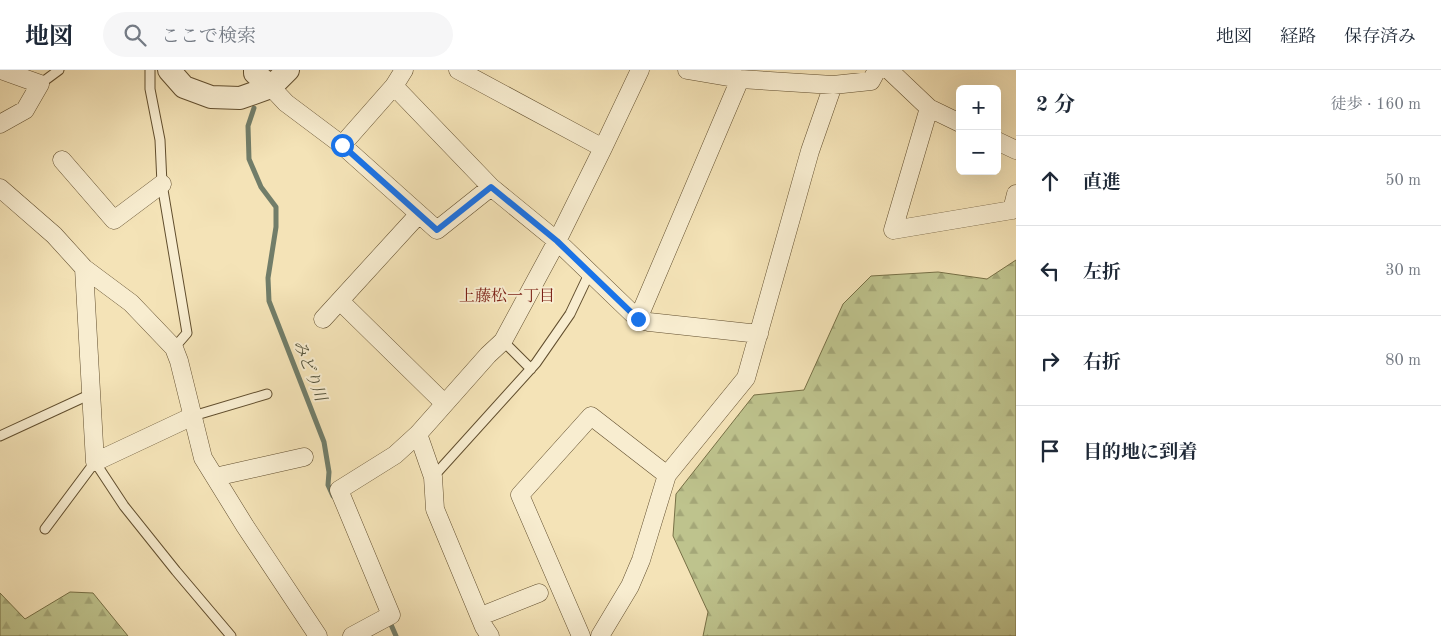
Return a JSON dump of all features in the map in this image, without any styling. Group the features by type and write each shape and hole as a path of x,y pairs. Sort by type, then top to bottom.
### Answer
{"street":[{"path":"0,70 40,84 26,110 0,124"},
{"path":"169,70 184,87 211,97 240,98 271,88 288,70"},
{"path":"255,70 255,73 286,103 342,145 437,230 491,187"},
{"path":"342,145 394,86 404,70"},
{"path":"458,70 603,148"},
{"path":"352,636 391,615 340,490 396,455 418,434 488,354 503,341 557,241 640,70"},
{"path":"687,70 740,79 833,86 871,82 877,70"},
{"path":"889,70 929,108 956,121"},
{"path":"638,319 740,79"},
{"path":"394,86 491,187 557,241 589,274 638,319 649,322 759,334"},
{"path":"600,636 630,586 641,560 667,475 746,378 810,151 833,86"},
{"path":"929,108 893,230 1012,210 1016,194"},
{"path":"1001,143 1016,150"},
{"path":"62,160 114,220 162,184"},
{"path":"1,192 54,235 84,268 131,303 174,348 180,361 203,458 318,636"},
{"path":"323,319 418,215"},
{"path":"84,268 95,462 193,416"},
{"path":"340,300 444,403"},
{"path":"581,636 520,495 591,416 667,475"},
{"path":"418,434 433,478 436,509 490,636"},
{"path":"215,478 304,457"},
{"path":"481,616 539,593"}],"lane":[{"path":"40,84 59,70"},
{"path":"150,70 150,89 160,140 162,184 187,333 174,348"},
{"path":"433,478 531,369 570,314 589,274"},
{"path":"503,341 531,369"},
{"path":"0,436 91,394"},
{"path":"193,416 267,394"},
{"path":"45,529 95,462 124,506 231,636"}],"green space":[{"path":"1016,260 1016,636 703,636 708,612 673,536 676,494 754,395 804,390 843,304 871,276 938,272 987,279"},
{"path":"70,592 93,593 128,636 0,636 0,593 25,619"}],"waterway":[{"name":"みどり川","path":"254,108 248,126 249,159 261,187 276,207 276,227 268,278 269,301 324,442 329,472 328,485 333,496"},
{"name":"みどり川","path":"389,620 396,636"}],"district":[{"name":"上藤松一丁目","path":"507,297"}],"route":[{"path":"342,145 437,230 491,187 557,241 589,274 638,319"}]}
